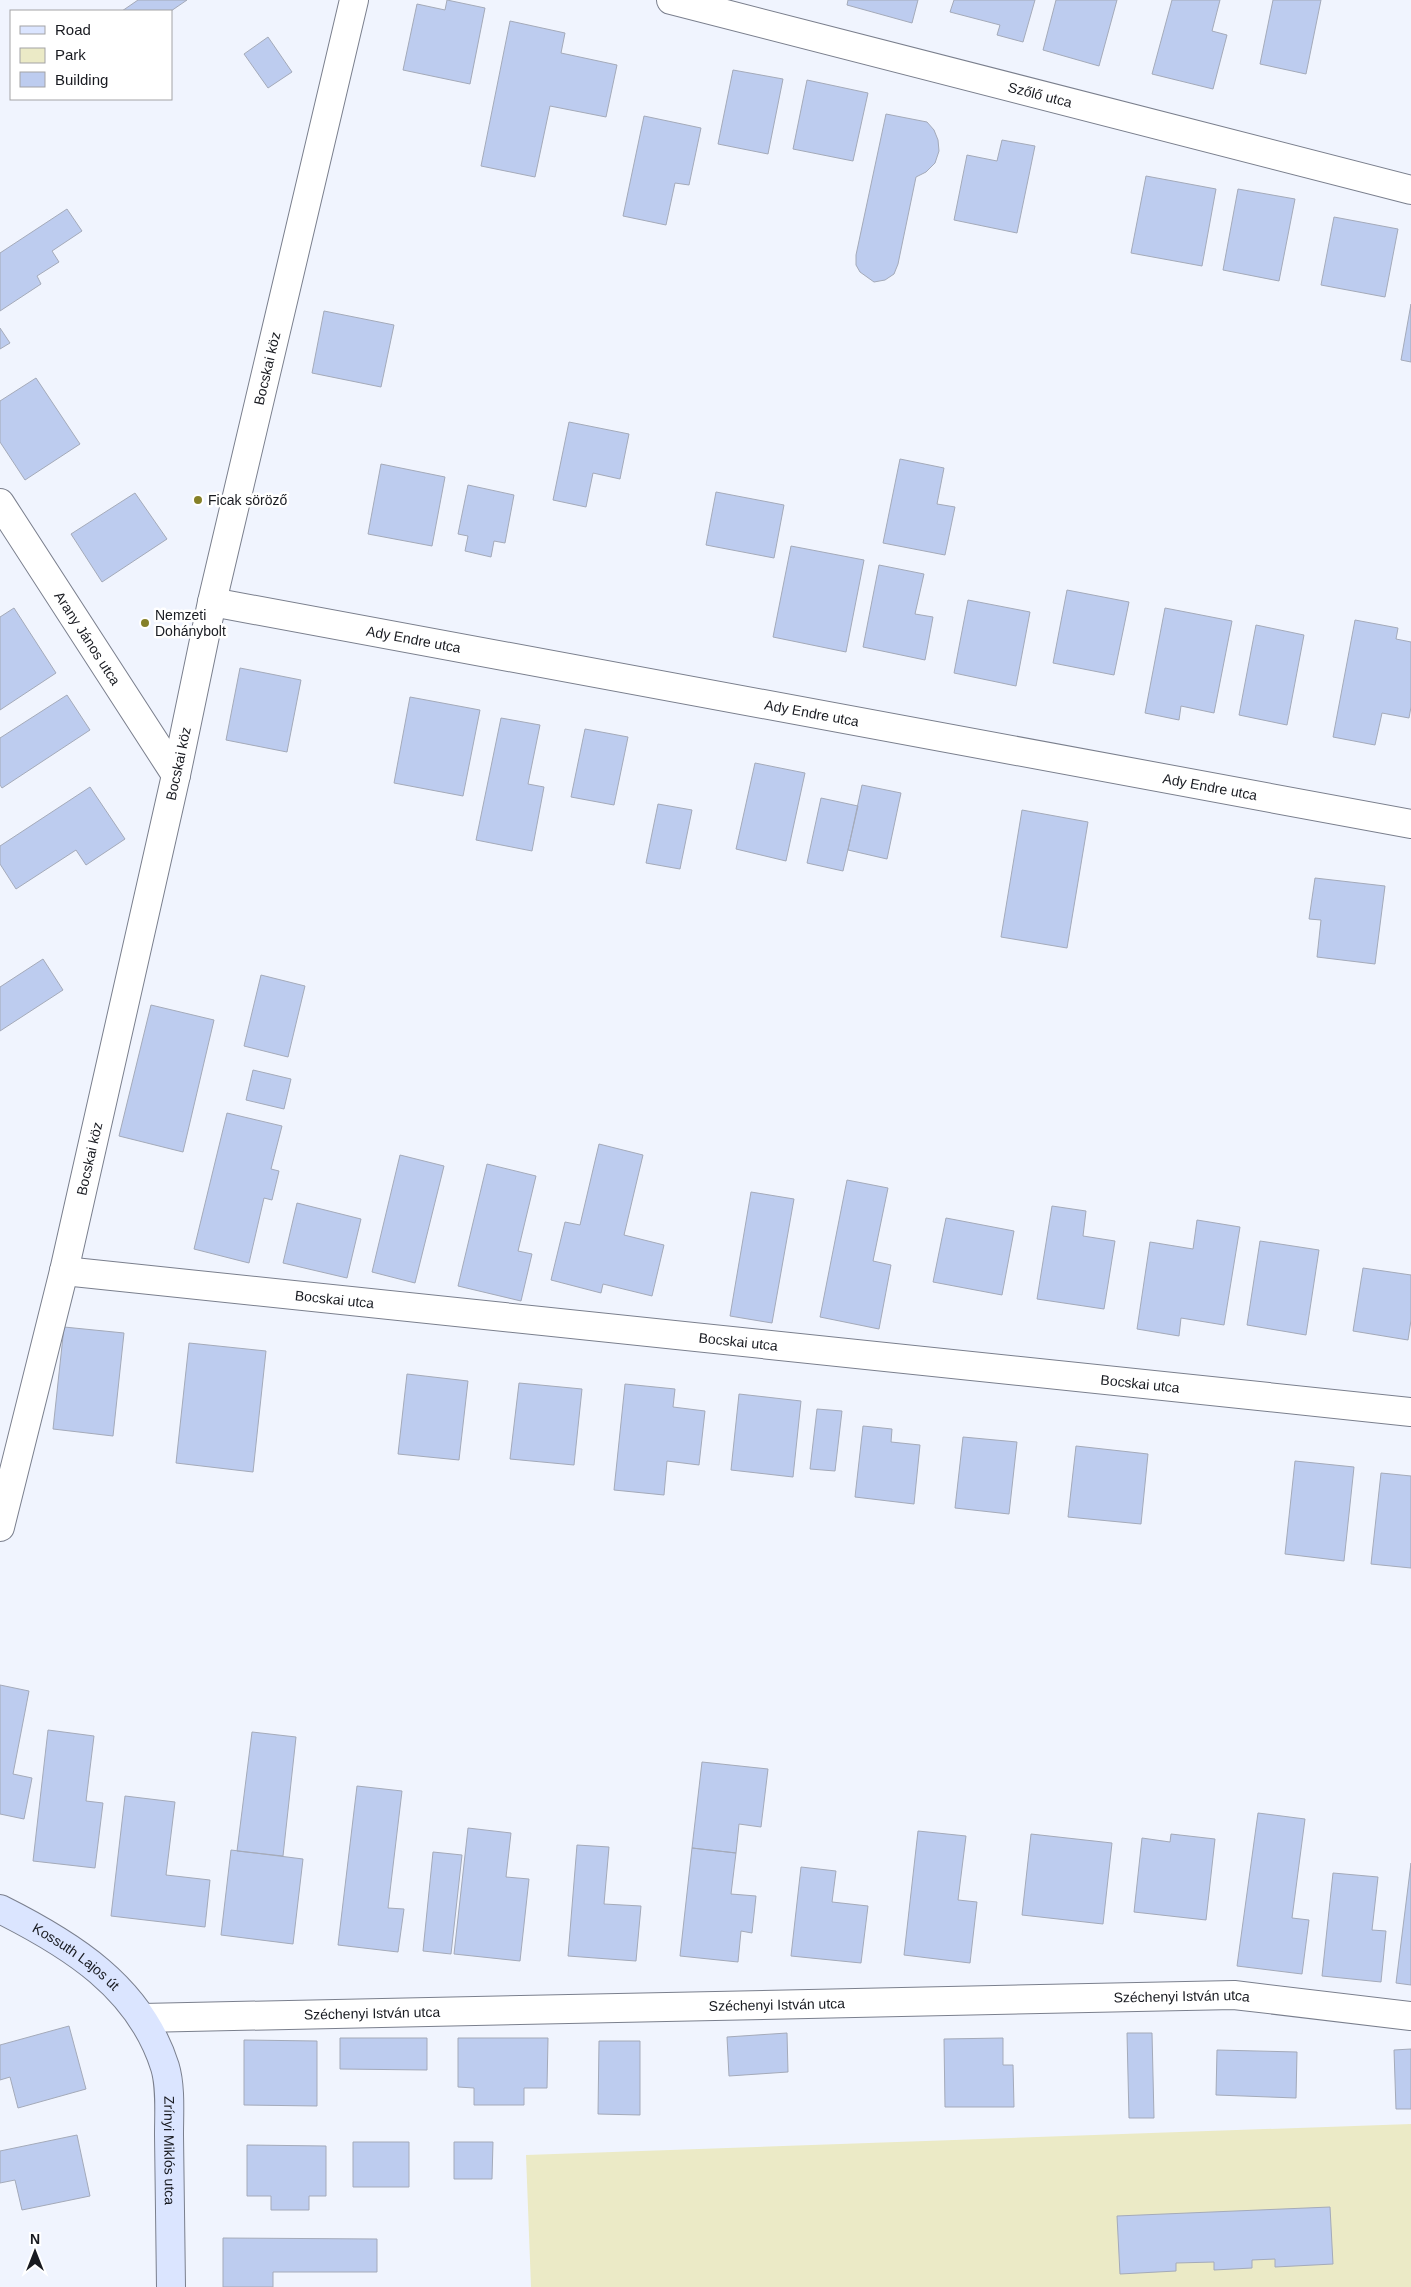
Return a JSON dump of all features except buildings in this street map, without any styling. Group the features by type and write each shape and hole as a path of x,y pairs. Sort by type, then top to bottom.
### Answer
{"main road":[{"name":"Kossuth Lajos út","path":"0,1909 47,1933 88,1960 117,1986 142,2018"},
{"name":"Zrínyi Miklós utca","path":"142,2018 165,2069 169,2126 171,2287"}],"street":[{"name":"Bocskai köz","path":"0,1527 64,1271 176,776 212,602 354,0"},
{"name":"Szőlő utca","path":"670,0 1411,190"},
{"name":"Arany János utca","path":"0,503 176,776"},
{"name":"Ady Endre utca","path":"212,602 1411,824"},
{"name":"Bocskai utca","path":"64,1271 1411,1412"},
{"name":"Széchenyi István utca","path":"142,2018 1234,1995 1411,2016"}],"green space":[{"path":"1411,2124 1411,2287 531,2287 526,2155"}],"place":[{"name":"Ficak söröző","path":"198,500"},
{"name":"Nemzeti Dohánybolt","path":"145,623"}]}
